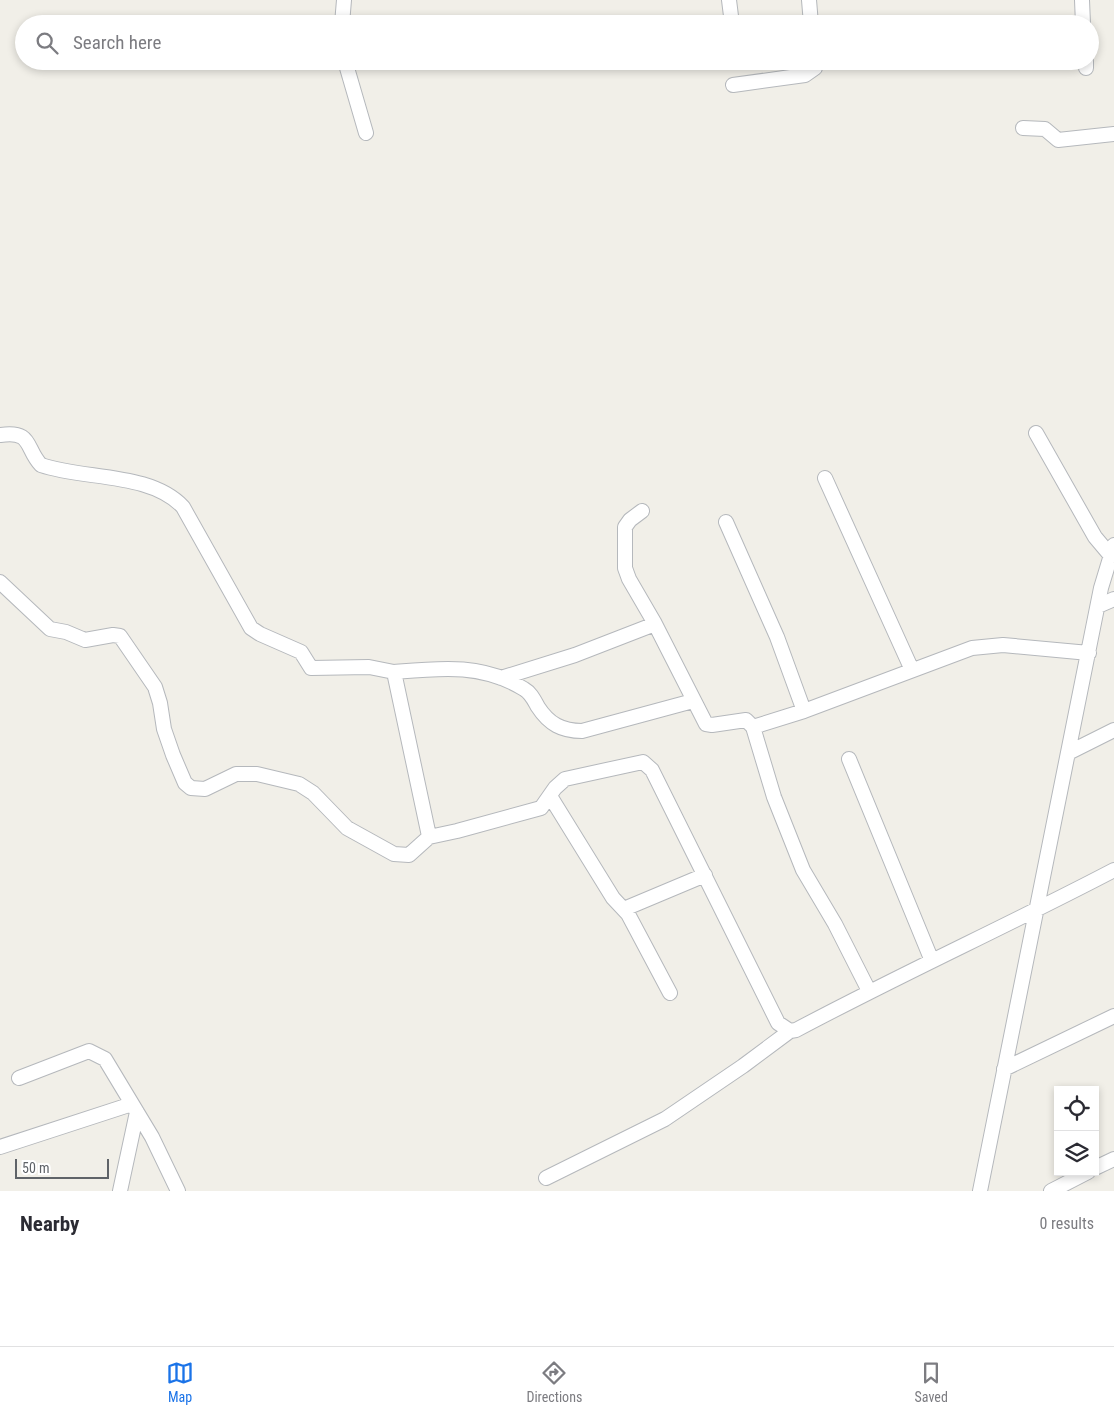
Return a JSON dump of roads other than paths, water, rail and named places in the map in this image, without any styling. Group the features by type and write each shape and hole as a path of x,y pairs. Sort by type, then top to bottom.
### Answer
{"street":[{"path":"343,15 344,0"},
{"path":"729,0 731,15"},
{"path":"809,0 811,15"},
{"path":"1082,0 1083,15"},
{"path":"348,70 366,134"},
{"path":"733,85 805,75 812,70"},
{"path":"1022,128 1045,129 1058,140 1114,134"},
{"path":"0,435 10,433 26,439 41,465 154,487 176,499 183,507 251,628 260,634 301,652 311,668 369,667 394,672 460,667 501,678 524,689 550,722 569,731 582,731 693,701"},
{"path":"980,1191 1098,606 1112,550 1095,537 1036,433"},
{"path":"826,478 912,670"},
{"path":"642,511 630,520 625,527 625,568 629,579 655,624 706,724 712,726 746,720 752,727 774,797 803,870 835,924 869,991"},
{"path":"726,522 777,637 804,711"},
{"path":"0,582 50,629 66,632 85,640 113,634 120,636 155,686 164,729 172,755 185,783 192,788 206,788 236,774 257,774 306,788 340,823 394,854 409,855 429,836 457,831 541,808 555,788 565,779 643,762 652,770 778,1023 790,1031"},
{"path":"1098,606 1114,599"},
{"path":"501,678 575,655 655,624"},
{"path":"752,727 804,711 912,670 983,646 1003,645 1089,653"},
{"path":"394,672 429,836"},
{"path":"1068,753 1114,730"},
{"path":"849,759 932,961"},
{"path":"550,796 613,898 624,909 670,992"},
{"path":"546,1178 665,1119 743,1066 790,1031 1037,910 1114,870"},
{"path":"624,909 705,875"},
{"path":"1004,1069 1114,1016"},
{"path":"19,1078 90,1050 105,1059 134,1108 178,1191"},
{"path":"0,1147 134,1108"},
{"path":"120,1191 134,1108"},
{"path":"1099,1166 1114,1159"},
{"path":"1051,1191 1080,1176"}]}
